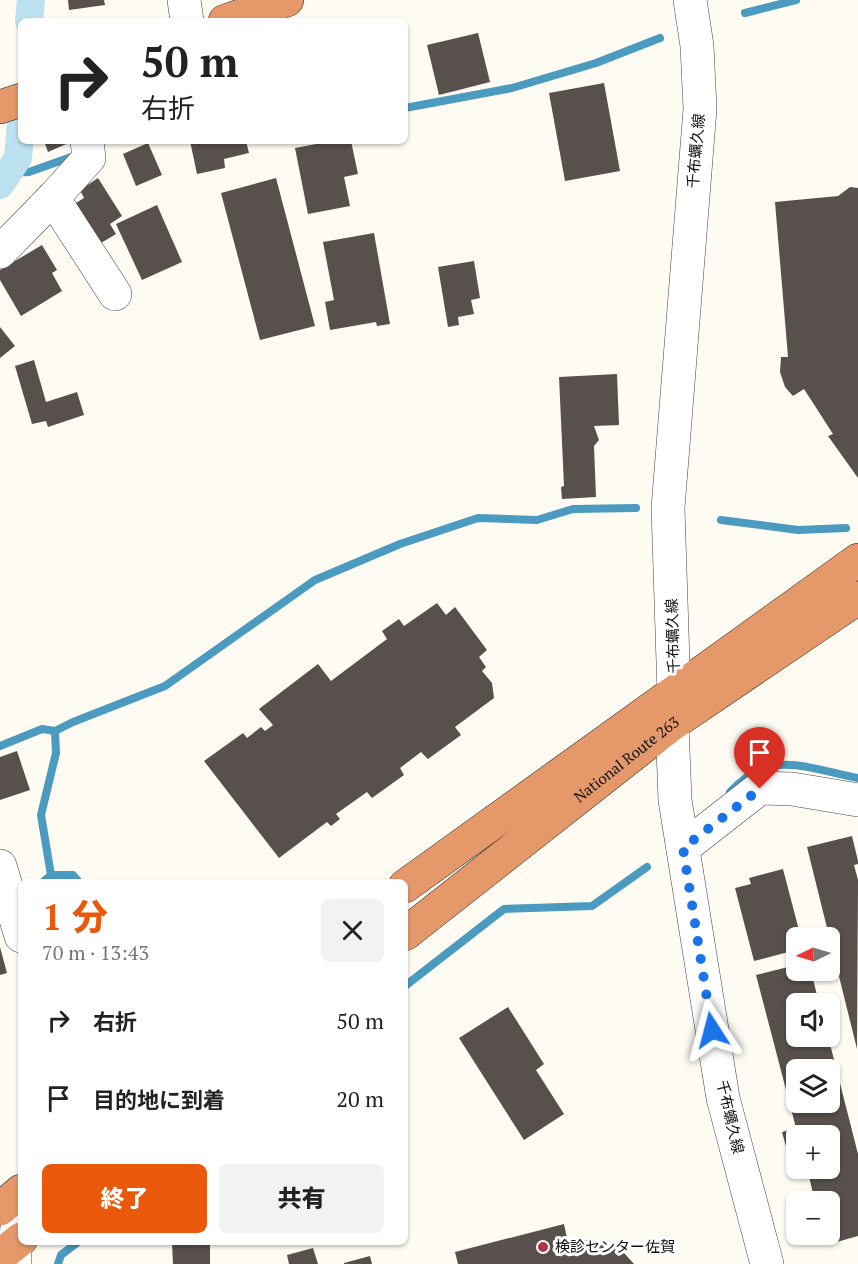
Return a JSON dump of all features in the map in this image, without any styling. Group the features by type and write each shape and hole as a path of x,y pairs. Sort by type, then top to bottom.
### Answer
{"highway":[{"path":"234,18 287,0"},
{"path":"0,107 18,101"},
{"name":"National Route 263","path":"408,931 673,708 858,560"},
{"name":"National Route 263","path":"408,884 673,708 858,598"},
{"path":"0,1209 18,1195"}],"street":[{"path":"184,0 187,18"},
{"name":"千布蠣久線","path":"690,0 697,46 700,109 668,508 675,800 723,1098 767,1264"},
{"path":"0,252 53,198 88,149"},
{"path":"53,198 115,294"},
{"path":"683,848 760,789 792,789 858,800"},
{"path":"3,877 18,925"},
{"path":"13,1251 18,1215"}],"building":[{"path":"68,0 104,0 105,5 69,10"},
{"path":"478,33 490,82 439,95 427,45"},
{"path":"604,83 620,171 565,181 549,93"},
{"path":"45,144 66,144 48,152"},
{"path":"148,144 162,175 136,186 123,154"},
{"path":"191,144 247,144 249,153 224,159 225,168 197,174"},
{"path":"316,144 352,144 358,174 344,177 350,206 308,214 295,148"},
{"path":"98,178 122,216 110,224 116,234 101,243 76,203 84,198 80,190"},
{"path":"276,178 315,326 260,340 221,193"},
{"path":"850,187 858,188 858,478 828,436 833,434 804,389 793,396 785,387 780,372 781,357 788,357 775,202 838,196"},
{"path":"157,205 182,262 142,280 116,224"},
{"path":"374,233 390,324 377,326 376,322 330,330 325,302 334,300 323,242"},
{"path":"42,245 57,270 52,273 62,291 21,316 0,280 0,270"},
{"path":"474,261 480,298 471,300 474,314 458,317 459,325 448,327 438,267"},
{"path":"0,327 15,346 0,358"},
{"path":"34,360 46,402 77,392 84,415 48,427 46,421 32,424 15,366"},
{"path":"617,374 619,425 594,426 599,440 594,446 596,497 562,499 561,487 564,486 559,377"},
{"path":"437,603 446,615 455,607 487,650 479,657 486,667 482,671 492,683 494,698 455,727 461,735 428,759 421,752 400,768 404,775 372,798 367,792 336,814 340,819 331,826 327,822 279,858 204,761 243,733 247,738 261,727 265,731 273,725 259,709 318,664 331,681 387,639 382,631 399,619 404,626"},
{"path":"17,751 30,790 0,800 0,757"},
{"path":"852,836 858,861 858,864 854,865 858,880 857,1049 840,980 840,927 827,927 807,847"},
{"path":"783,869 798,927 786,927 786,953 754,961 735,888 751,884 749,878"},
{"path":"0,947 7,973 0,975"},
{"path":"786,968 786,981 814,981 816,993 786,993 786,1047 831,1047 834,1059 786,1059 786,1090 756,975"},
{"path":"508,1007 544,1064 536,1070 564,1114 524,1140 459,1038"},
{"path":"840,1083 858,1154 858,1236 840,1241 840,1191 812,1191 810,1179 840,1179 840,1125 795,1125 792,1113 840,1113"},
{"path":"786,1131 786,1146 782,1132"},
{"name":"検診センター佐賀","path":"564,1224 568,1243 584,1240 605,1243 624,1253 634,1264 458,1264 455,1252"},
{"path":"172,1245 210,1245 210,1264 173,1264"},
{"path":"313,1248 318,1264 289,1264 287,1255"},
{"path":"370,1256 372,1264 344,1264 344,1263"}],"waterway":[{"path":"29,18 31,0"},
{"path":"745,13 796,0"},
{"path":"408,107 512,88 596,63 660,38"},
{"path":"0,185 18,158 19,144"},
{"path":"8,173 29,172 74,156"},
{"path":"0,746 42,729 55,731 165,686 315,580 400,544 478,518 537,520 573,509 636,508"},
{"path":"721,520 798,530 846,528"},
{"path":"46,879 51,875 41,815 56,753 55,731"},
{"path":"730,792 752,773 771,766 796,765 858,778"},
{"path":"408,984 504,909 592,906 647,867"},
{"path":"51,875 73,875 76,879"},
{"path":"58,1264 61,1255 74,1245"}],"place":[{"name":"検診センター佐賀","path":"543,1247"}],"route":[{"path":"712,1030 683,848 760,789"}]}
